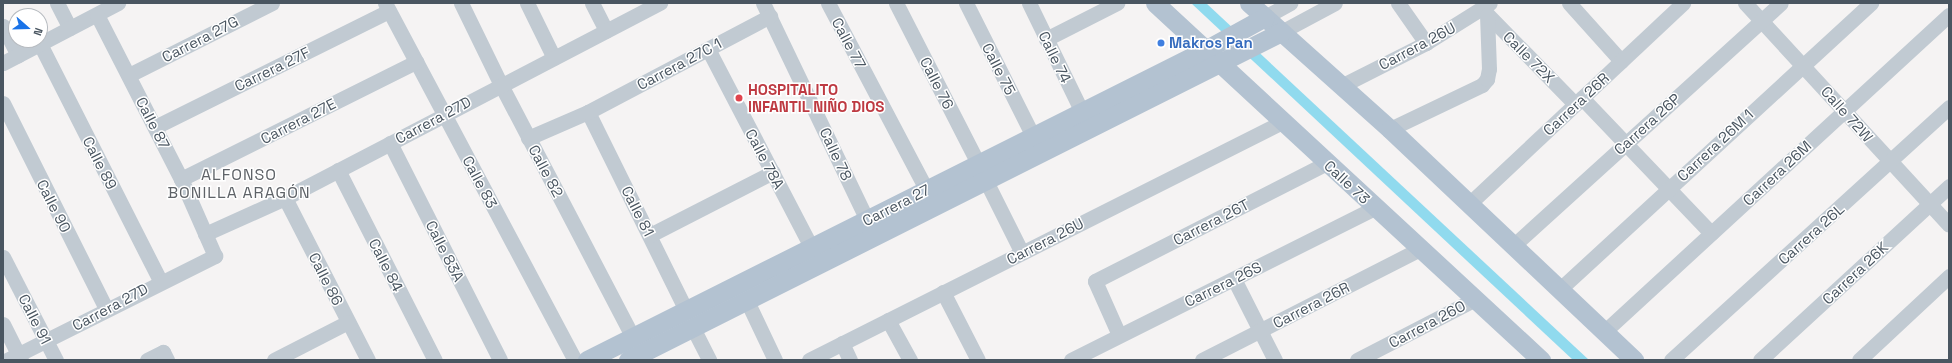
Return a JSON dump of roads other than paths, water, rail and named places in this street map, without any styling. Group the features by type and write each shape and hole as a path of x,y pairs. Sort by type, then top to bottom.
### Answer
{"main road":[{"name":"Calle 73","path":"1155,3 1219,64 1541,360"},
{"path":"1249,3 1390,129 1634,360"},
{"path":"1205,50 1265,17"},
{"path":"1219,64 1281,32"},
{"name":"Carrera 27","path":"639,358 689,319 811,247 1205,50"},
{"name":"Carrera 27","path":"587,360 633,337 746,301 1219,64"}],"street":[{"path":"57,3 70,28"},
{"path":"48,40 118,3"},
{"name":"Carrera 27G","path":"129,75 272,3"},
{"name":"Calle 82","path":"461,3 500,85 633,337"},
{"path":"527,3 554,58"},
{"path":"592,3 606,31"},
{"name":"Carrera 27D","path":"205,234 285,198 660,3"},
{"name":"Calle 77","path":"828,3 926,189"},
{"name":"Calle 76","path":"896,3 978,163"},
{"name":"Calle 75","path":"966,3 1033,136"},
{"name":"Calle 74","path":"1029,3 1082,112"},
{"path":"1046,39 1117,3"},
{"path":"1265,17 1290,3"},
{"path":"1281,32 1335,3"},
{"path":"1398,3 1426,43"},
{"path":"1569,3 1621,61"},
{"name":"Carrera 26R","path":"1469,204 1683,3"},
{"name":"Calle 72W","path":"1745,3 1803,64 1890,162 1949,225"},
{"name":"Carrera 26P","path":"1514,246 1625,143 1781,3"},
{"name":"Carrera 26M 1","path":"1560,289 1669,187 1871,3"},
{"name":"Calle 83","path":"387,7 575,360"},
{"name":"Carrera 27F","path":"155,127 387,7"},
{"path":"1390,129 1482,85 1487,79 1487,9"},
{"name":"Carrera 26U","path":"1341,86 1426,43 1487,9"},
{"name":"Calle 72X","path":"1487,9 1579,101 1625,143 1712,233"},
{"name":"Carrera 27C 1","path":"528,138 588,112 708,49 766,10"},
{"name":"Calle 78","path":"766,10 867,220"},
{"name":"Calle 87","path":"97,15 181,179 214,256"},
{"name":"Carrera 26M","path":"1605,331 1949,15"},
{"path":"3,26 18,55"},
{"path":"3,63 32,48"},
{"name":"Calle 89","path":"42,48 160,281"},
{"name":"Calle 78A","path":"708,49 811,247"},
{"name":"Carrera 27E","path":"181,179 416,62"},
{"name":"Calle 90","path":"3,103 106,309"},
{"name":"Carrera 26L","path":"1671,360 1949,107"},
{"name":"Calle 81","path":"588,112 650,235 709,360"},
{"name":"Carrera 26U","path":"809,360 1282,122"},
{"name":"Calle 83A","path":"390,143 500,360"},
{"name":"Carrera 26T","path":"1119,335 1095,281 1327,163"},
{"name":"Calle 84","path":"338,170 435,360"},
{"path":"650,235 773,172"},
{"path":"986,181 1022,253"},
{"name":"Carrera 26K","path":"1760,360 1949,186"},
{"name":"Calle 86","path":"285,198 368,360"},
{"name":"Carrera 26S","path":"1071,360 1375,208"},
{"name":"Carrera 26R","path":"1202,360 1420,249"},
{"name":"Carrera 27D","path":"15,358 160,281 214,256"},
{"name":"Calle 91","path":"3,257 56,360"},
{"path":"1859,360 1949,276"},
{"path":"1234,279 1275,360"},
{"path":"943,292 978,360"},
{"name":"Carrera 26O","path":"1357,360 1475,299"},
{"path":"746,301 775,360"},
{"path":"888,320 910,360"},
{"path":"274,360 348,322"},
{"name":"Calle 91","path":"3,324 15,358"},
{"path":"842,343 850,360"},
{"path":"147,360 165,356"}],"water":[{"path":"1191,3 1206,3 1589,360 1573,360"}],"place":[{"name":"Makros Pan","path":"1161,43"},
{"name":"HOSPITALITO INFANTIL NIÑO DIOS","path":"739,98"}],"district":[{"name":"ALFONSO BONILLA ARAGÓN","path":"239,184"}]}
